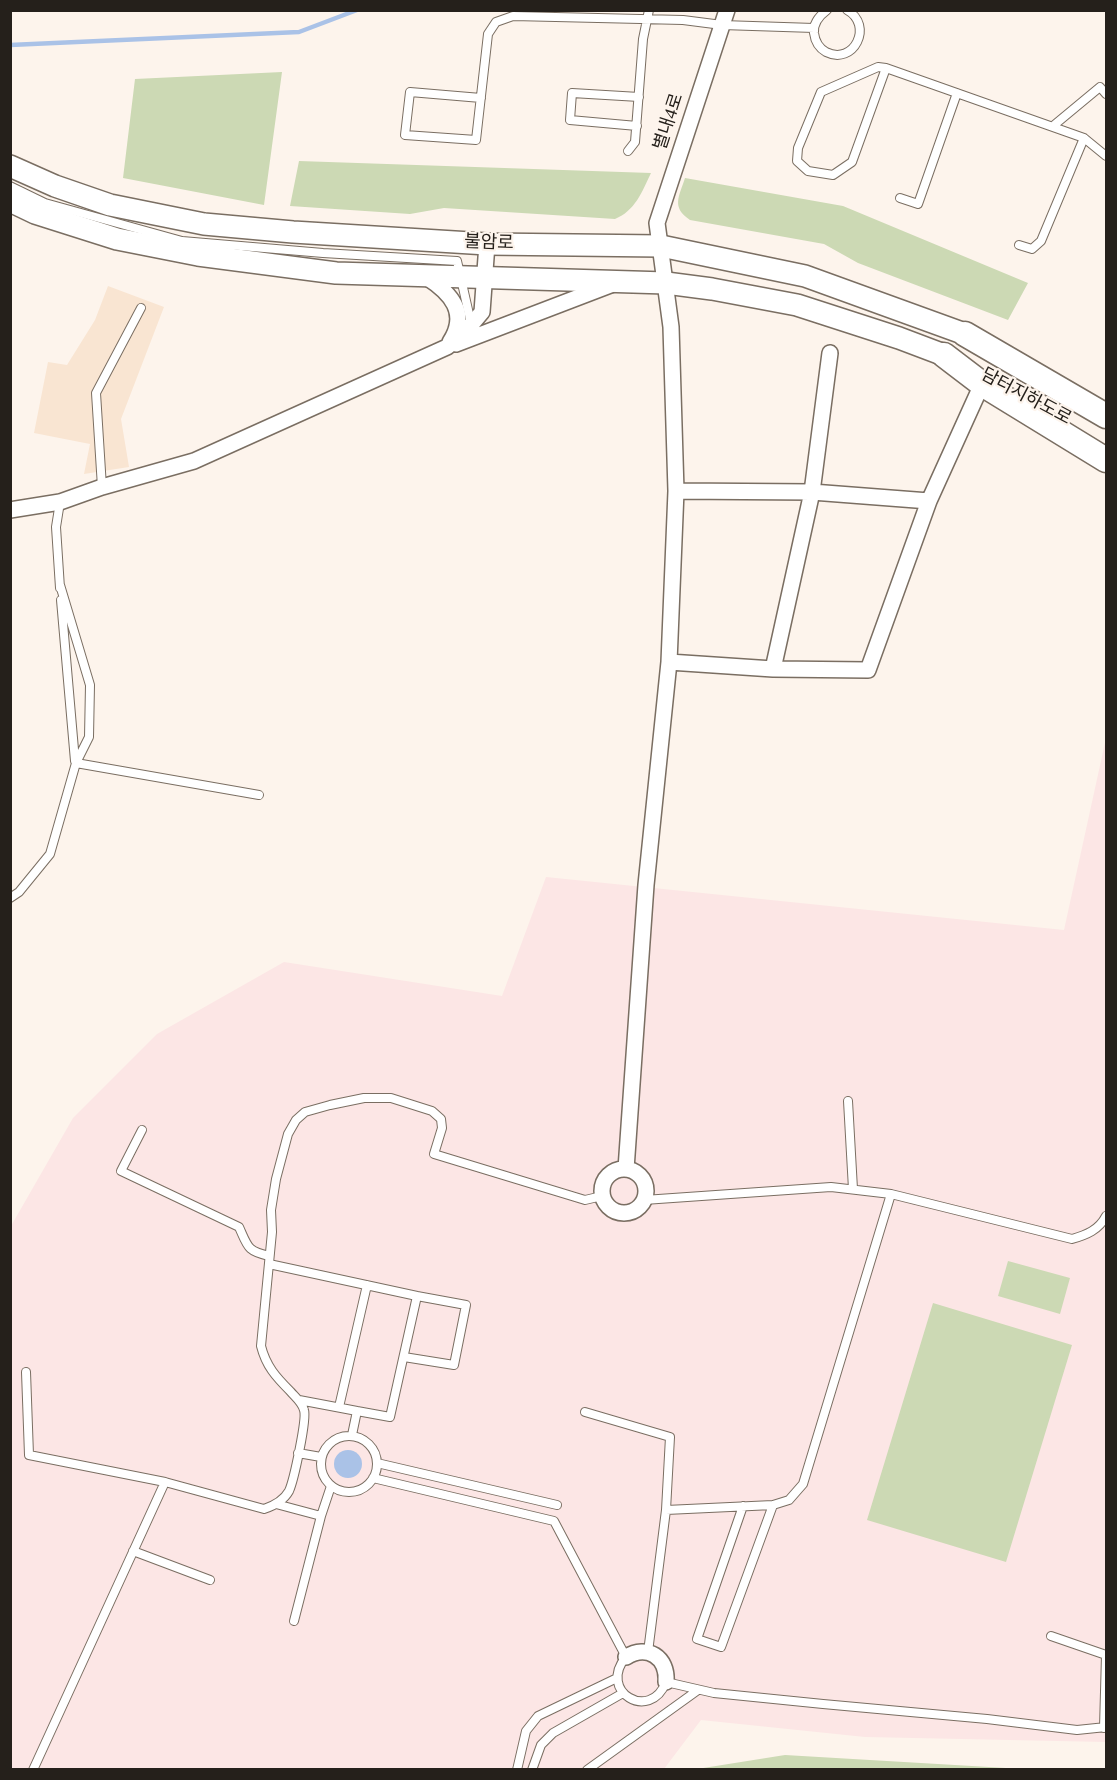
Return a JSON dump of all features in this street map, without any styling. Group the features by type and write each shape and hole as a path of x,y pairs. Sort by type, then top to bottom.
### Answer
{"main road":[{"path":"964,334 1107,400"},
{"name":"담터지하도로","path":"964,334 1107,416"},
{"path":"944,355 982,384 1107,460"},
{"name":"담터지하도로","path":"944,355 1001,381 1107,441"}],"street":[{"name":"별내4로","path":"626,1169 646,885 669,662 676,491 671,327 657,223 725,18"},
{"name":"불암로","path":"10,166 55,186 110,205 204,224 487,244 661,246 805,276 964,334"},
{"name":"불암로","path":"10,201 35,213 117,239 198,255 336,273 666,283 712,289 796,305 944,355"},
{"path":"447,347 482,312 487,244"},
{"path":"424,275 444,288 459,316 456,333 447,347"},
{"path":"10,510 60,502 102,487 194,461 447,347 619,282"},
{"path":"773,669 812,492 830,353"},
{"path":"669,662 773,669 868,670 929,501 982,384"},
{"path":"676,491 812,492 929,501"},
{"path":"626,1169 632,1170 643,1179 646,1186 644,1200 635,1210 622,1214 609,1208 601,1189 607,1176 612,1172 626,1169"},
{"path":"626,1657 632,1653 648,1652 661,1660 667,1674 666,1682"}],"lane":[{"path":"628,151 636,142 646,19 649,10"},
{"path":"827,10 816,21 814,36 822,50 836,55 843,55 856,46 859,40 860,24 851,11"},
{"path":"481,98 410,92 405,135 476,140 481,98 488,34 496,22 513,16 683,20 725,18 814,28"},
{"path":"886,68 852,162 833,175 808,171 797,161 798,148 821,92 878,67 886,68 1084,138 1107,156"},
{"path":"1053,126 1100,87 1107,93"},
{"path":"637,126 570,120 572,93 639,97"},
{"path":"900,198 918,204 957,93"},
{"path":"1019,245 1032,249 1041,241 1084,138"},
{"path":"10,186 45,203 182,241 457,261 471,324"},
{"path":"102,487 96,393 141,308"},
{"path":"60,502 56,527 76,763"},
{"path":"10,898 19,892 50,854 76,763 89,737 90,685 60,585"},
{"path":"76,763 260,795"},
{"path":"26,1372 29,1455 165,1482 264,1509 276,1504 289,1492 304,1417 299,1400 274,1374 265,1361 261,1346 271,1210 276,1179 288,1134 296,1120 305,1112 364,1098 391,1098 432,1110 441,1119 442,1128 434,1154 585,1200 602,1196"},
{"path":"848,1101 853,1190"},
{"path":"142,1130 121,1171 239,1227 249,1248 254,1253 269,1260 367,1285 466,1305 454,1365 404,1357"},
{"path":"644,1200 831,1187 891,1194 1072,1239 1089,1234 1105,1221"},
{"path":"666,1510 773,1505 789,1500 803,1484 891,1194"},
{"path":"339,1407 367,1285"},
{"path":"299,1400 390,1417 417,1296"},
{"path":"352,1435 357,1411"},
{"path":"585,1412 670,1437 666,1510 648,1652"},
{"path":"352,1435 366,1441 372,1447 377,1462 373,1478 368,1484 354,1492 338,1490 331,1486 321,1473 321,1457 329,1443 352,1435"},
{"path":"298,1453 321,1457"},
{"path":"377,1462 557,1505"},
{"path":"373,1478 554,1521 626,1657 621,1663 617,1678 623,1693 636,1701 644,1701 658,1695 666,1682 714,1693 1077,1730 1106,1728 1106,1655 1051,1636"},
{"path":"33,1770 165,1482"},
{"path":"294,1621 331,1486"},
{"path":"276,1504 321,1516"},
{"path":"742,1506 697,1639 721,1647 773,1505"},
{"path":"133,1551 210,1580"},
{"path":"517,1770 526,1731 538,1716 617,1678"},
{"path":"587,1770 698,1690"},
{"path":"532,1770 541,1745 553,1733 623,1693"}],"shaded area":[{"path":"108,286 164,307 121,419 129,467 84,474 90,444 34,433 48,362 67,365 95,320"},
{"path":"1106,738 1106,1742 865,1737 701,1720 664,1769 11,1770 11,1226 73,1118 157,1034 284,962 502,996 546,877 1064,930"}],"green space":[{"path":"282,72 264,205 123,178 135,79"},
{"path":"299,161 651,173 633,206 615,219 444,208 410,214 290,206"},
{"path":"685,178 843,206 1028,283 1008,320 858,263 824,244 690,220 678,206"},
{"path":"1008,1261 1070,1278 1060,1314 998,1296"},
{"path":"933,1303 1072,1345 1006,1562 867,1520"},
{"path":"785,1755 1023,1769 697,1769"}],"water":[{"path":"348,1450 358,1454 362,1464 358,1474 348,1478 338,1474 334,1464 338,1454"}],"waterway":[{"path":"10,45 299,32 357,10"}]}
